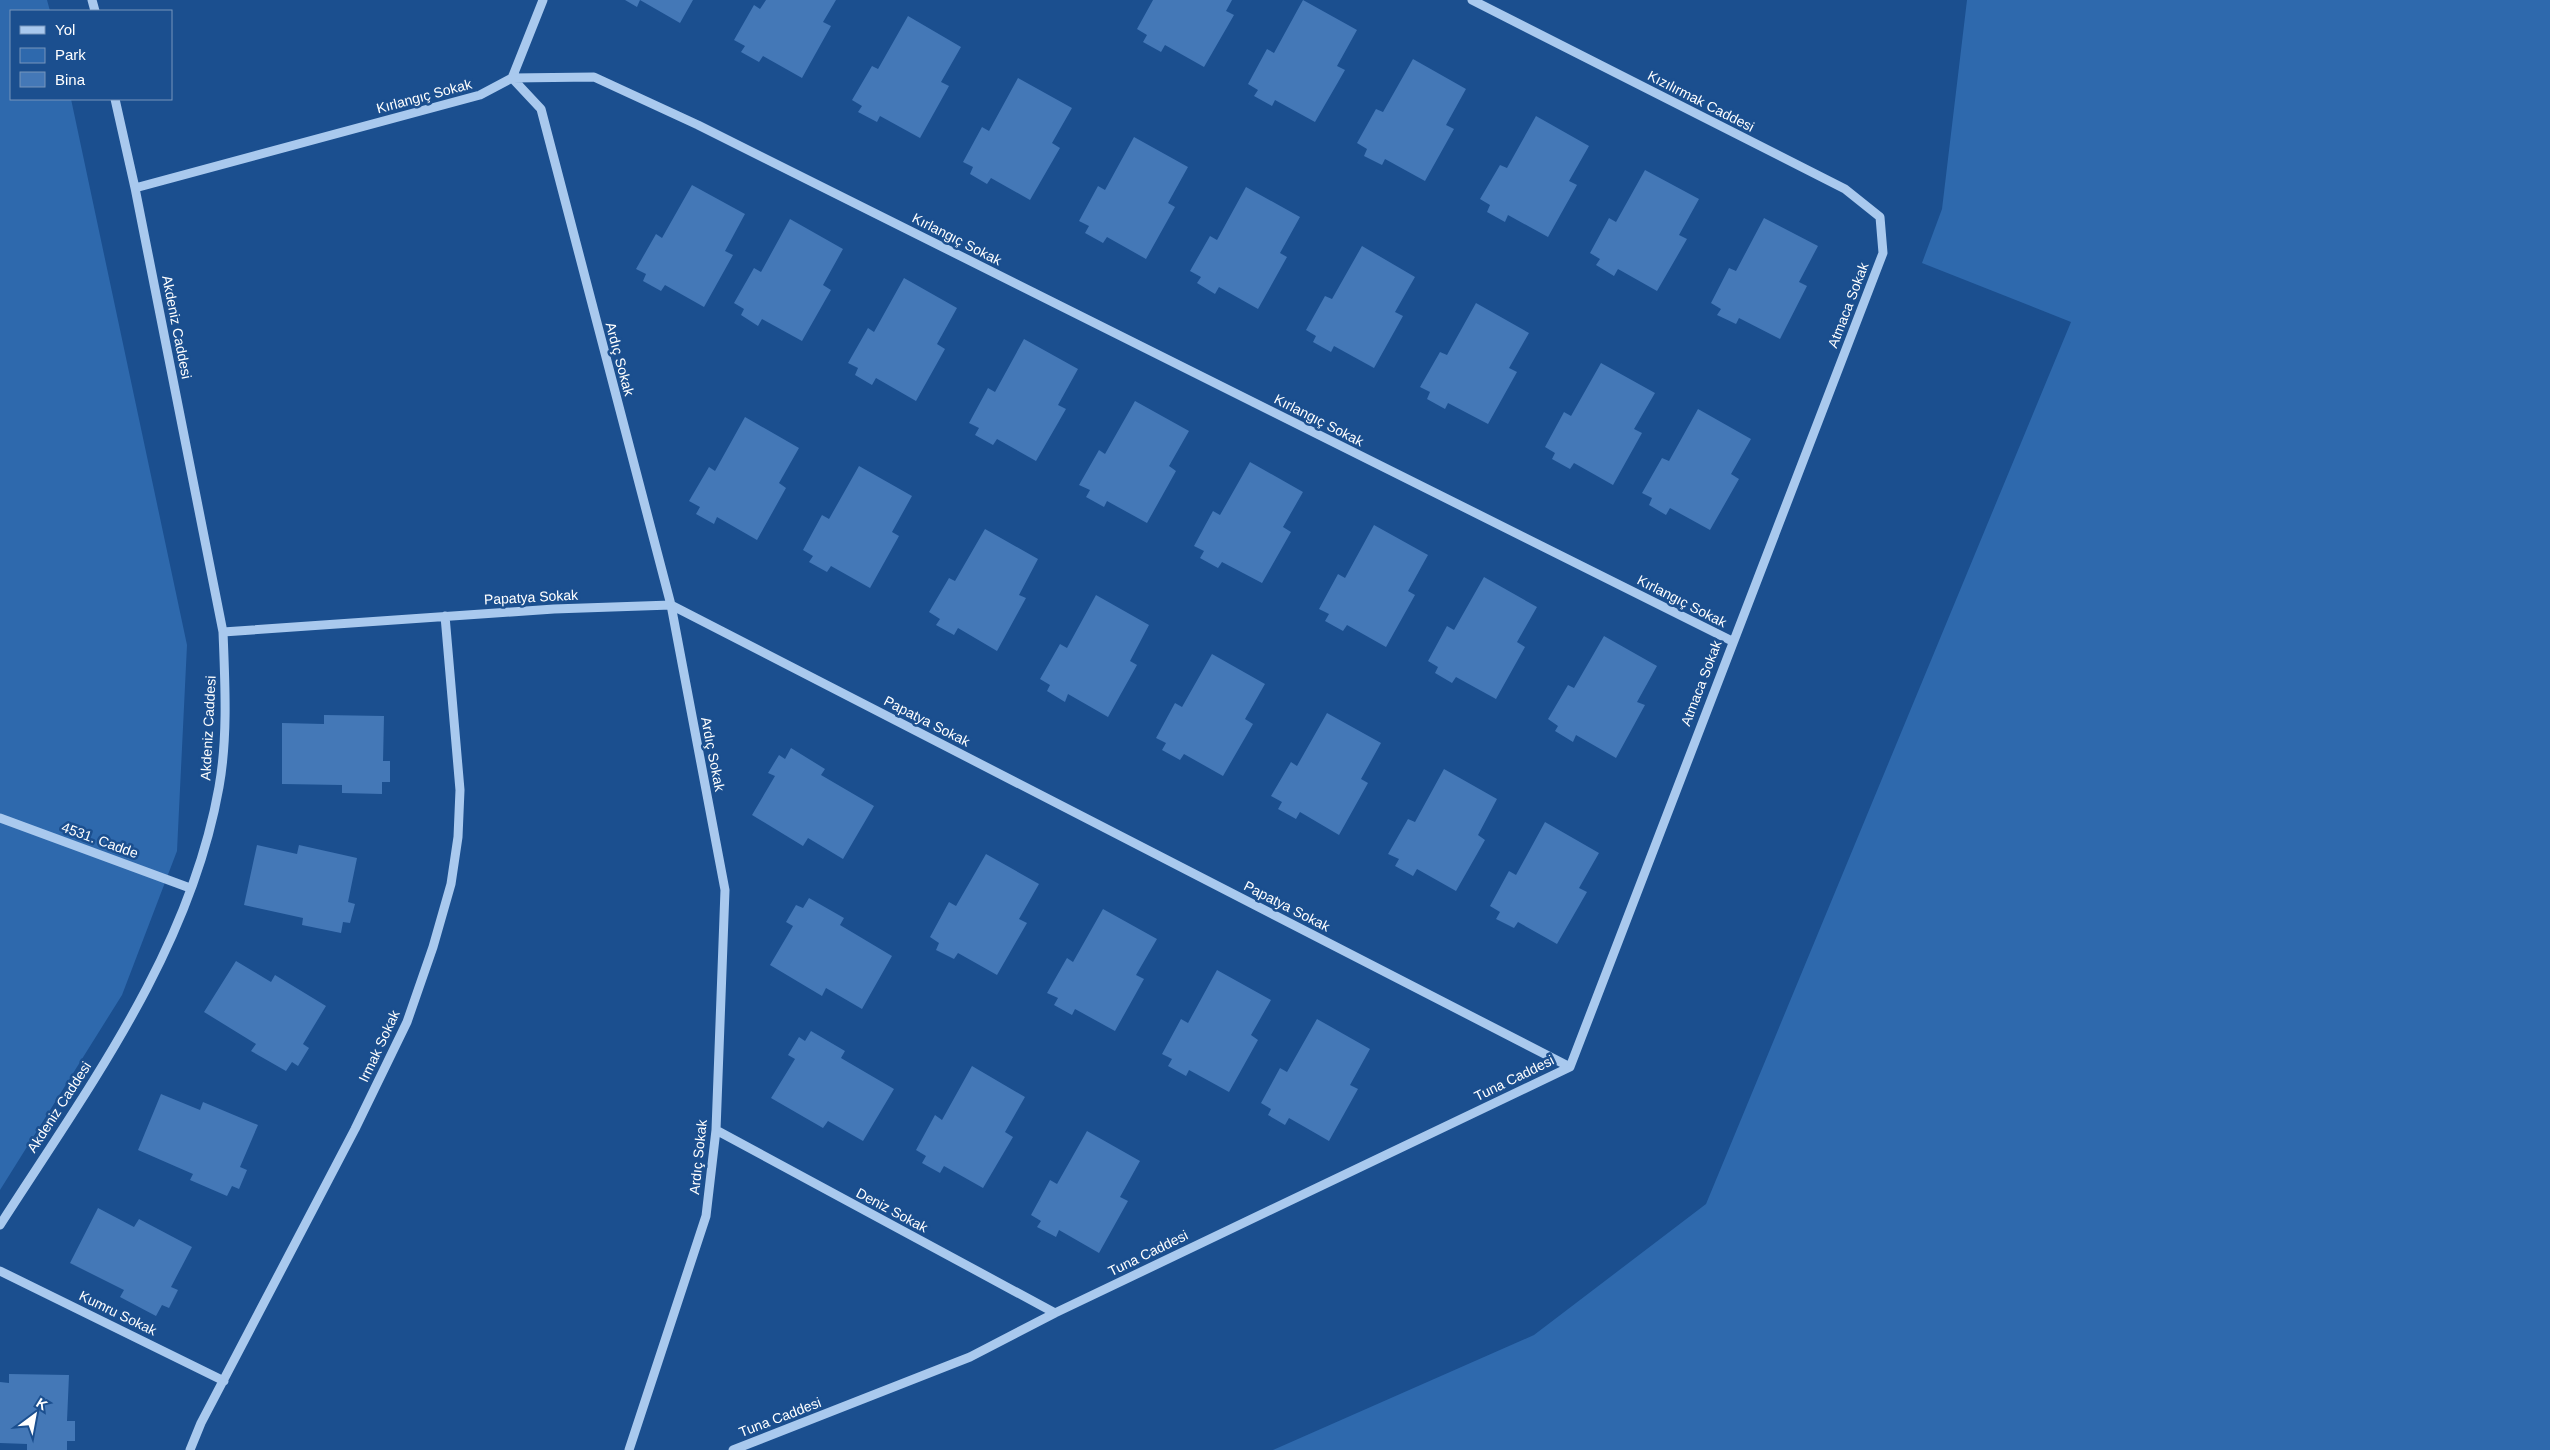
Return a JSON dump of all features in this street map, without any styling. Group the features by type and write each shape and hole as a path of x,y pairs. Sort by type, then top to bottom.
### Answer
{"street":[{"path":"512,78 542,0"},
{"name":"Kızılırmak Caddesi","path":"1472,0 1845,189 1880,217 1883,253"},
{"name":"Kırlangıç Sokak","path":"135,188 480,95 512,78 594,77 615,85 1732,641"},
{"name":"Ardıç Sokak","path":"512,78 541,109 671,605 725,890 716,1130 706,1216 629,1450"},
{"name":"Akdeniz Caddesi","path":"0,1225 119,1039 175,932 201,855 219,787 226,702 223,632 135,188 115,100"},
{"name":"Atmaca Sokak","path":"1570,1067 1732,641 1883,253"},
{"name":"Papatya Sokak","path":"223,632 445,616 671,605 1570,1067"},
{"name":"Irmak Sokak","path":"190,1450 202,1423 355,1128 407,1022 451,884 458,837 460,790 445,616"},
{"name":"4531. Cadde","path":"0,818 190,888"},
{"name":"Tuna Caddesi","path":"733,1450 970,1357 1055,1313 1570,1067"},
{"name":"Deniz Sokak","path":"716,1130 1055,1313"},
{"name":"Kumru Sokak","path":"0,1271 224,1381"}],"green space":[{"path":"0,0 47,0 50,10 10,10 10,100 71,100 187,645 177,851 122,995 0,1190"},
{"path":"1967,0 2550,0 2550,1450 1273,1450 1534,1335 1706,1204 2071,322 1922,263 1942,209"}],"building":[{"path":"625,0 640,0 637,7"},
{"path":"640,0 693,0 680,23"},
{"path":"766,0 836,0 823,22 831,26 802,78 763,56 759,62 741,52 745,46 734,40 754,5 760,9"},
{"path":"1153,0 1232,0 1226,11 1234,15 1204,67 1165,45 1161,52 1143,42 1147,35 1137,29"},
{"path":"1303,0 1357,30 1337,66 1345,70 1315,122 1275,100 1272,106 1254,96 1258,90 1248,84 1267,49 1274,53"},
{"path":"908,16 961,47 941,82 949,86 920,138 880,116 877,122 858,112 862,106 852,100 872,66 878,69"},
{"path":"1413,59 1466,89 1446,125 1454,129 1425,181 1385,159 1382,165 1364,156 1367,149 1357,143 1376,109 1383,112"},
{"path":"1018,78 1072,108 1052,143 1060,148 1030,200 991,178 987,184 970,174 973,167 963,162 982,127 989,131"},
{"path":"1536,116 1589,146 1569,181 1577,185 1548,237 1508,215 1505,222 1487,212 1490,205 1480,199 1500,165 1507,168"},
{"path":"1134,137 1188,167 1168,203 1175,207 1146,259 1107,237 1103,243 1085,233 1089,226 1079,221 1098,186 1105,190"},
{"path":"1645,170 1699,199 1679,235 1687,239 1657,291 1618,269 1614,276 1596,265 1600,259 1590,253 1609,218 1616,222"},
{"path":"692,185 745,214 725,251 733,255 704,307 665,285 661,291 643,281 646,274 636,269 656,234 662,238"},
{"path":"1246,187 1300,217 1280,253 1287,257 1258,309 1219,287 1215,294 1197,283 1201,277 1190,271 1210,236 1217,240"},
{"path":"1764,218 1818,246 1799,282 1807,286 1780,339 1739,318 1736,324 1717,315 1721,309 1711,303 1729,268 1736,271"},
{"path":"790,219 843,249 823,285 831,290 802,341 762,319 758,326 741,315 744,309 734,303 754,268 761,272"},
{"path":"1362,246 1415,277 1395,312 1403,316 1374,368 1334,346 1331,352 1313,342 1316,336 1306,330 1325,296 1332,299"},
{"path":"904,278 957,308 937,344 945,349 916,401 876,378 872,385 855,375 858,368 848,363 868,328 874,332"},
{"path":"1476,303 1529,333 1509,368 1517,372 1488,424 1448,403 1445,409 1427,399 1430,392 1420,387 1440,352 1447,355"},
{"path":"1024,339 1078,369 1058,405 1066,409 1036,461 997,439 993,445 975,435 979,428 969,423 988,388 995,392"},
{"path":"1601,363 1655,393 1634,429 1642,433 1613,485 1574,463 1570,469 1552,459 1555,453 1545,447 1564,412 1571,416"},
{"path":"1135,401 1189,431 1169,466 1176,471 1147,523 1107,501 1104,507 1086,497 1090,490 1079,485 1099,450 1105,454"},
{"path":"1698,409 1751,439 1731,474 1739,479 1710,530 1670,508 1666,515 1649,505 1652,498 1642,493 1662,458 1669,461"},
{"path":"745,417 799,448 779,483 786,488 757,540 717,517 714,524 696,514 700,507 689,501 709,467 715,471"},
{"path":"1250,462 1303,492 1283,527 1291,532 1262,583 1222,562 1218,568 1200,558 1204,551 1194,546 1213,511 1220,515"},
{"path":"859,466 912,496 892,532 899,536 870,588 831,566 827,572 809,562 813,556 803,550 822,515 829,519"},
{"path":"1374,525 1428,555 1408,591 1415,595 1386,647 1347,625 1343,631 1325,621 1329,614 1319,609 1338,574 1345,578"},
{"path":"985,529 1038,559 1019,595 1026,598 997,651 958,628 954,635 936,625 940,619 929,612 949,578 955,581"},
{"path":"1484,577 1537,607 1517,642 1525,647 1496,699 1456,677 1452,683 1435,673 1438,667 1428,661 1447,626 1454,630"},
{"path":"1096,595 1149,625 1130,661 1137,665 1108,717 1068,694 1065,702 1047,691 1050,685 1040,679 1060,644 1067,648"},
{"path":"1604,636 1657,666 1637,702 1645,705 1616,758 1576,735 1573,742 1555,731 1558,726 1548,719 1568,685 1574,688"},
{"path":"1212,654 1265,684 1245,719 1253,724 1223,776 1184,754 1180,760 1162,750 1166,743 1156,738 1175,703 1182,707"},
{"path":"1327,713 1381,743 1361,779 1368,783 1339,835 1300,812 1296,819 1278,809 1282,802 1271,796 1291,762 1297,766"},
{"path":"324,715 384,716 383,761 390,761 390,782 382,782 382,794 342,793 342,785 282,784 282,723 324,724"},
{"path":"791,748 825,769 821,775 874,806 843,859 808,838 803,846 752,815 775,776 768,773 779,755 785,759"},
{"path":"1444,769 1497,799 1478,835 1485,840 1456,891 1417,869 1413,876 1395,866 1399,859 1388,854 1408,819 1415,822"},
{"path":"1545,822 1599,853 1579,888 1587,892 1557,944 1518,922 1514,928 1496,919 1500,912 1490,906 1509,871 1516,875"},
{"path":"257,845 297,854 299,845 357,858 348,902 355,904 350,923 343,922 341,933 302,925 303,918 244,905"},
{"path":"986,854 1039,884 1019,919 1027,923 997,975 958,953 954,959 936,950 939,943 930,937 949,902 956,906"},
{"path":"809,898 844,918 840,925 892,956 862,1009 826,988 822,996 770,965 793,926 786,922 796,905 803,908"},
{"path":"1103,909 1157,939 1136,975 1144,979 1115,1031 1075,1009 1072,1015 1054,1005 1058,998 1047,993 1067,958 1073,962"},
{"path":"236,961 271,982 275,975 326,1006 303,1044 309,1048 298,1066 292,1062 286,1071 251,1051 256,1044 204,1012"},
{"path":"1217,970 1271,1000 1251,1035 1258,1040 1229,1092 1189,1070 1186,1076 1168,1066 1172,1059 1162,1054 1181,1019 1188,1023"},
{"path":"1317,1019 1370,1049 1350,1085 1358,1089 1329,1141 1289,1118 1285,1125 1268,1115 1271,1109 1261,1103 1280,1068 1287,1072"},
{"path":"811,1031 845,1051 841,1058 894,1089 863,1141 828,1121 823,1128 771,1098 795,1059 788,1055 799,1037 805,1041"},
{"path":"972,1066 1025,1097 1005,1132 1013,1137 983,1188 944,1166 940,1173 922,1163 926,1156 916,1150 935,1115 942,1120"},
{"path":"161,1094 200,1110 203,1102 258,1125 240,1167 247,1170 239,1189 232,1186 227,1196 190,1180 193,1174 138,1150"},
{"path":"1087,1131 1140,1161 1120,1197 1128,1201 1099,1253 1059,1230 1056,1237 1037,1227 1041,1221 1031,1215 1050,1180 1057,1184"},
{"path":"98,1208 134,1227 139,1219 192,1247 171,1287 178,1290 169,1308 162,1305 156,1316 120,1297 124,1290 70,1263"},
{"path":"9,1374 69,1375 67,1421 75,1421 75,1441 67,1441 67,1450 27,1450 27,1444 0,1443 0,1382 9,1383"}]}
